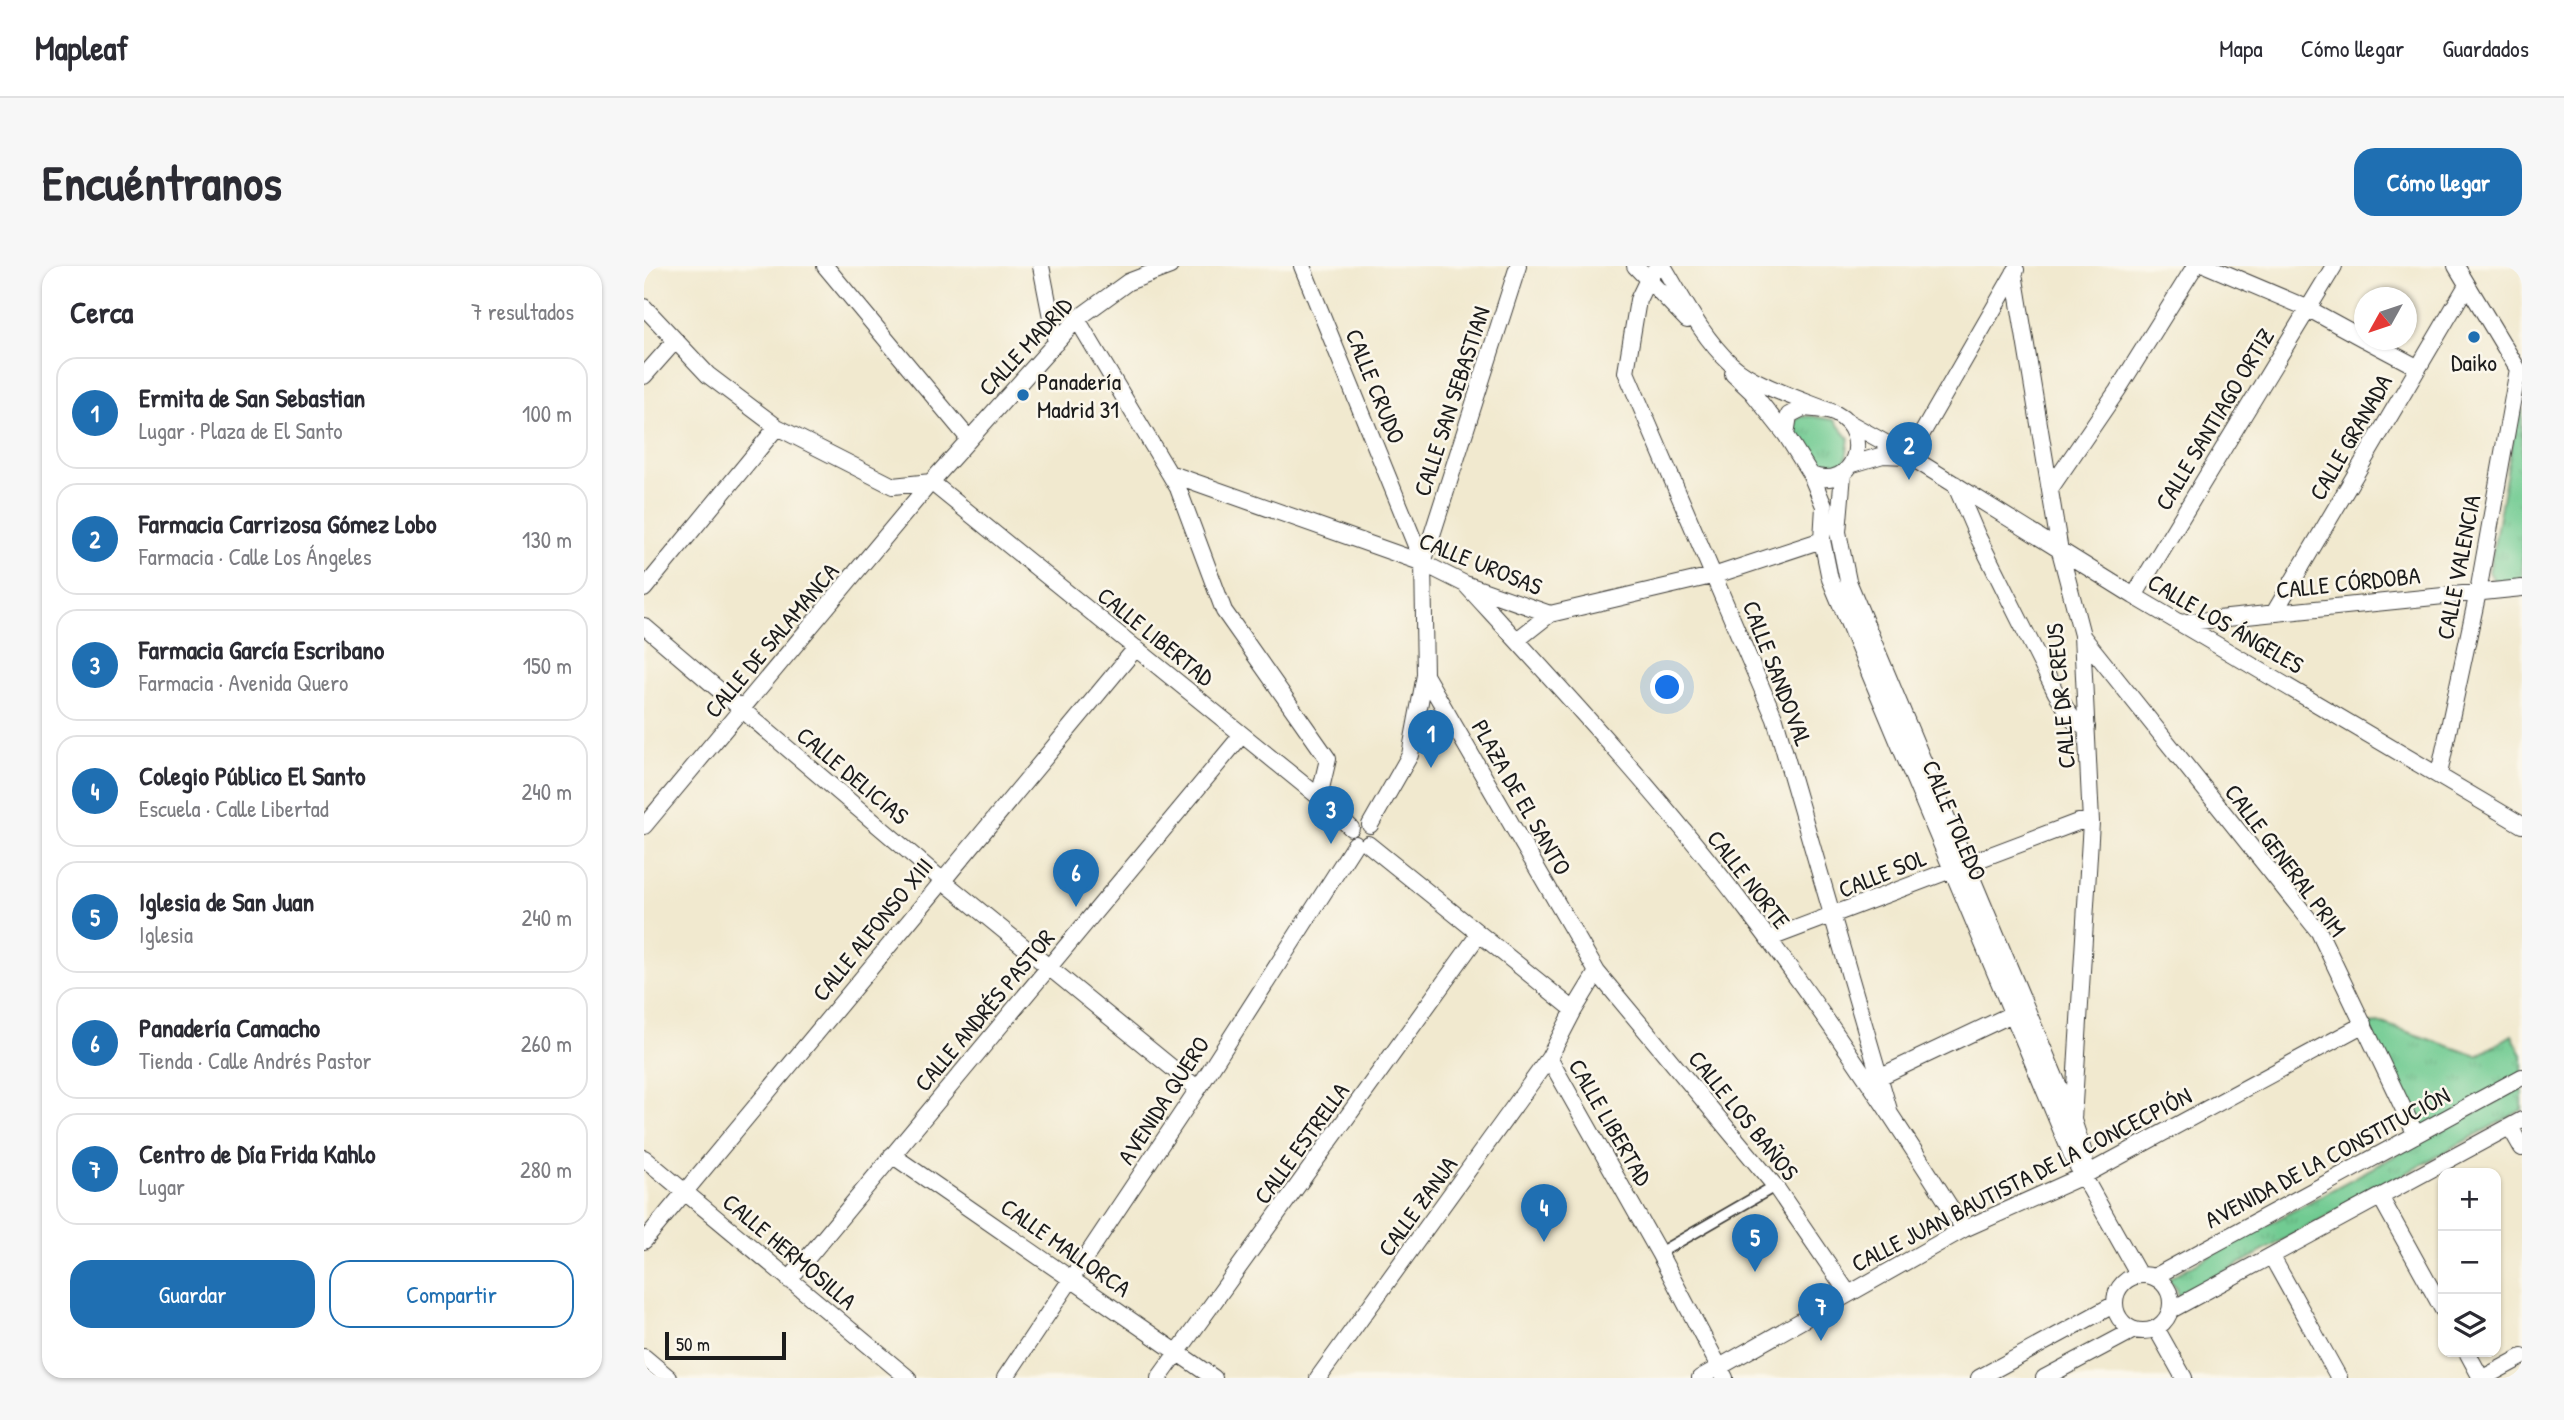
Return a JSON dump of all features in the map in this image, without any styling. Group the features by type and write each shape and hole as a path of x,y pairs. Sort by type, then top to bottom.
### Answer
{"street":[{"path":"825,266 970,439"},
{"path":"1041,266 1056,343"},
{"name":"CALLE MADRID","path":"931,482 1077,319 1128,282 1170,266"},
{"name":"CALLE CRUDO","path":"1302,266 1423,563"},
{"name":"CALLE SAN SEBASTIAN","path":"1425,675 1423,563 1518,266"},
{"path":"1635,266 1657,270 1786,435 1811,475 1829,479 1883,454 1909,456 2016,269"},
{"path":"2050,489 2118,391 2195,266"},
{"path":"2208,266 2307,308 2354,333"},
{"name":"CALLE SANTIAGO ORTIZ","path":"2134,596 2334,266"},
{"path":"2456,266 2520,372"},
{"name":"CALLE DR CREUS","path":"2016,269 2060,551 2082,635 2091,822 2073,1120"},
{"name":"CALLE LOS ÁNGELES","path":"1657,270 1731,364 1749,376 1840,417 1909,456 2134,596 2522,825"},
{"name":"CALLE SANDOVAL","path":"1657,270 1638,300 1626,372 1716,575 1775,719 1889,1110"},
{"name":"CALLE GRANADA","path":"2274,613 2467,285"},
{"path":"644,307 708,375 776,427 893,486 931,482"},
{"path":"1077,319 1178,488 1224,611 1328,759 1319,797"},
{"path":"644,376 675,341"},
{"path":"2385,350 2417,367"},
{"name":"CALLE VALENCIA","path":"2439,774 2478,592 2520,372"},
{"path":"1786,435 1786,422 1796,409 1840,417 1857,440 1848,469"},
{"path":"644,589 776,427"},
{"name":"CALLE TOLEDO","path":"1848,469 1838,532 1848,581 1959,867 2010,1015 2073,1158 2146,1276"},
{"name":"CALLE UROSAS","path":"1169,474 1423,563 1465,584 1550,614 1716,575 1822,540"},
{"name":"CALLE TOLEDO","path":"1811,475 1824,506 1822,540 1830,579 2073,1120 2084,1153 2085,1175"},
{"name":"CALLE LIBERTAD","path":"931,482 1319,797 1351,828"},
{"name":"CALLE DE SALAMANCA","path":"644,826 931,482"},
{"path":"1955,484 1994,570 2056,693 2074,721 2087,727"},
{"name":"CALLE NORTE","path":"1465,584 1630,765 1768,939 1889,1110 1964,1229"},
{"name":"CALLE CÓRDOBA","path":"2179,623 2522,588"},
{"path":"1517,640 1550,614"},
{"name":"CALLE DELICIAS","path":"644,626 942,880 1198,1089"},
{"name":"CALLE GENERAL PRIM","path":"2082,635 2319,932 2416,1135"},
{"name":"CALLE ALFONSO XIII","path":"644,1241 1136,648"},
{"path":"1362,844 1373,836 1370,825 1410,755 1425,675"},
{"name":"PLAZA DE EL SANTO","path":"1425,675 1597,972"},
{"name":"CALLE ANDRÉS PASTOR","path":"789,1280 1241,736"},
{"path":"1370,825 1359,822 1351,828 1350,837 1574,1010 1597,972"},
{"name":"CALLE SOL","path":"1768,939 2078,822 2091,822"},
{"name":"AVENIDA QUERO","path":"1005,1378 1362,844"},
{"name":"CALLE ESTRELLA","path":"1159,1378 1479,934"},
{"name":"CALLE LOS BAÑOS","path":"1597,972 1775,1186 1848,1293"},
{"name":"CALLE LIBERTAD","path":"1574,1010 1549,1058 1659,1253 1722,1373"},
{"path":"1879,1077 2010,1015"},
{"name":"CALLE JUAN BAUTISTA DE LA CONCECPIÓN","path":"1700,1378 1722,1373 1848,1293 1964,1229 2085,1175 2364,1024"},
{"name":"CALLE ZANJA","path":"1318,1378 1549,1058"},
{"name":"AVENIDA DE LA CONSTITUCIÓN","path":"2146,1276 2522,1077"},
{"path":"2043,1378 2134,1330 2156,1328 2171,1310 2516,1123 2522,1148"},
{"name":"CALLE MALLORCA","path":"892,1155 1214,1378"},
{"name":"CALLE HERMOSILLA","path":"644,1158 908,1378"},
{"path":"1659,1253 1775,1186"},
{"path":"2381,1198 2438,1301"},
{"path":"2272,1257 2339,1378"},
{"path":"2134,1330 2121,1320 2115,1304 2120,1287 2146,1276 2170,1294 2171,1310"},
{"path":"1979,1378 2115,1304"},
{"path":"2156,1328 2184,1378"},
{"path":"644,1357 666,1377"},
{"path":"2470,1357 2482,1378 2522,1357"}],"green space":[{"path":"2518,410 2522,410 2522,581 2496,584 2489,572"},
{"path":"1799,417 1834,420 1849,438 1846,461 1836,469 1818,466 1802,449 1794,424"},
{"path":"2382,1023 2477,1056 2512,1035 2522,1055 2522,1077 2416,1135 2364,1024"},
{"path":"2522,1087 2522,1110 2179,1297 2177,1289 2167,1279"}],"place":[{"name":"Daiko","path":"2474,337"},
{"name":"Panadería Madrid 31","path":"1023,395"},
{"name":"Farmacia Carrizosa Gómez Lobo","path":"1909,480"},
{"name":"Ermita de San Sebastian","path":"1431,768"},
{"name":"Farmacia García Escribano","path":"1331,844"},
{"name":"Panadería Camacho","path":"1076,907"},
{"name":"Colegio Público El Santo","path":"1544,1242"},
{"name":"Iglesia de San Juan","path":"1755,1272"},
{"name":"Centro de Día Frida Kahlo","path":"1821,1341"}]}
